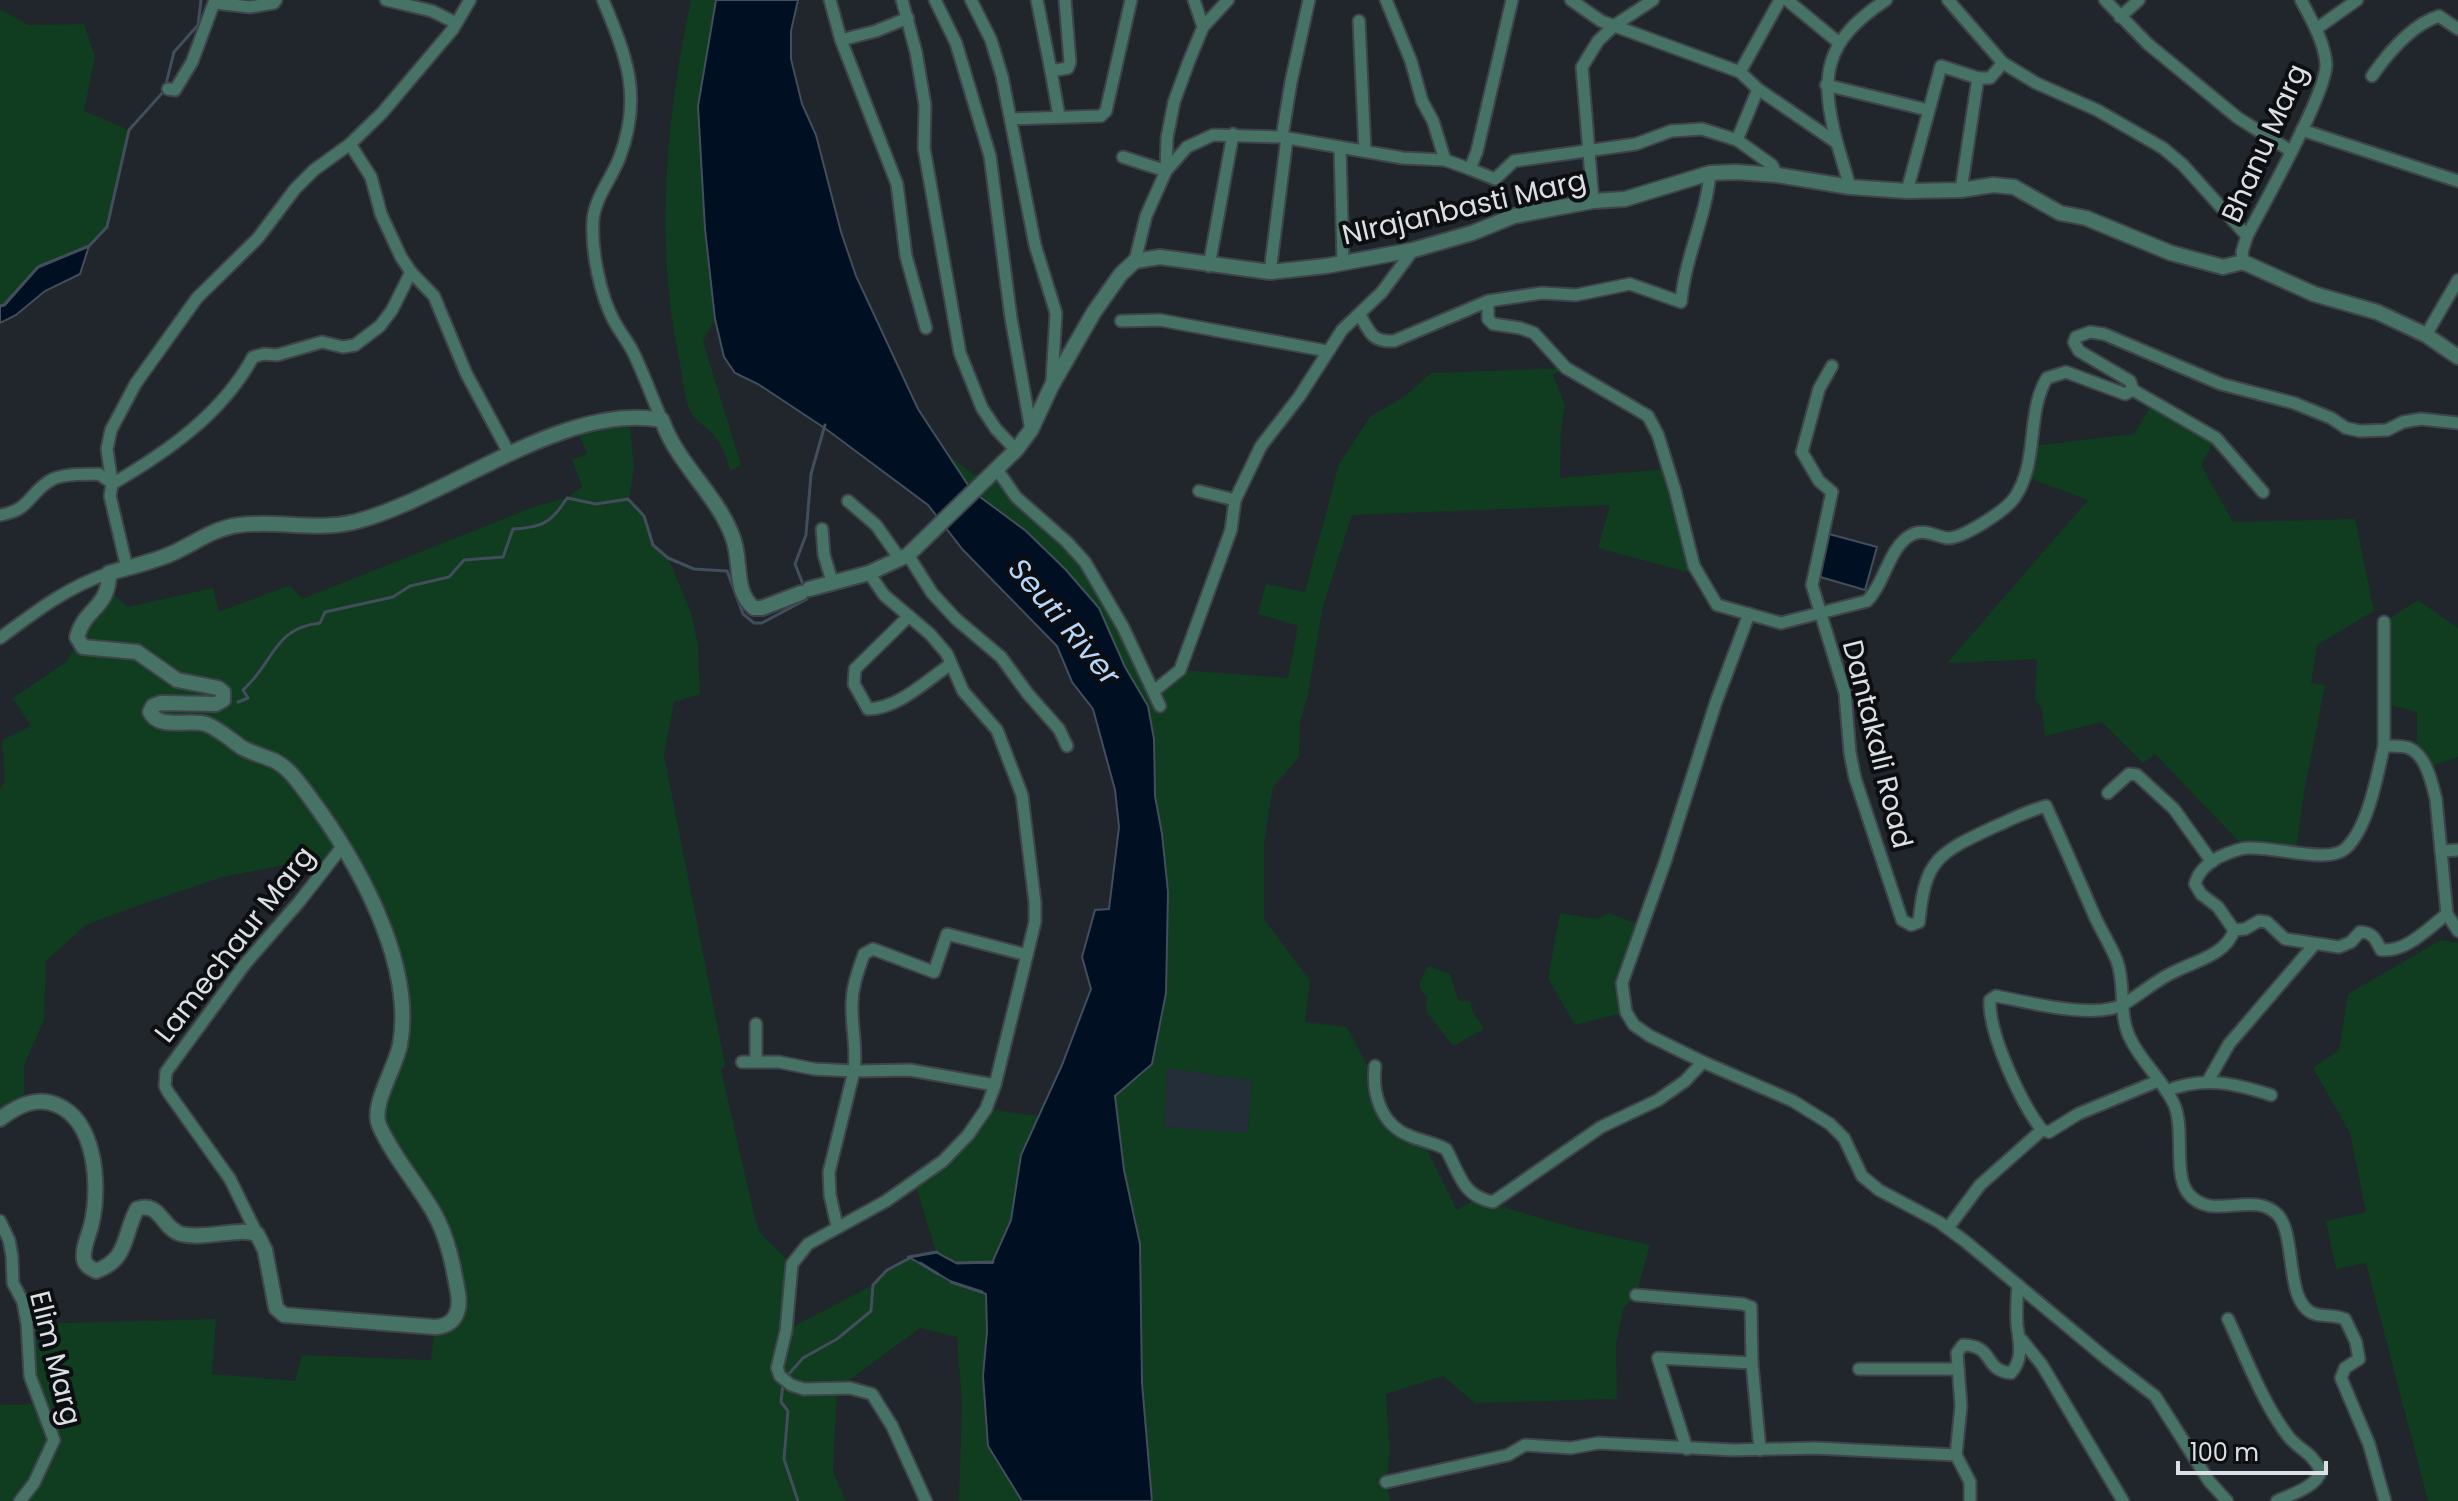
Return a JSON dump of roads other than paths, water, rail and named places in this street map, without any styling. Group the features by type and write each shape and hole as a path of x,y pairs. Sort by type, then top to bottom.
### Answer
{"street":[{"path":"168,89 175,90 192,62 215,1 250,7 276,0"},
{"path":"386,0 432,11 456,23"},
{"path":"127,568 110,496 112,484 107,449 111,430 136,383 180,319 238,255 258,238 295,189 382,113 456,23 470,0"},
{"path":"603,0 631,76 631,96 626,138 593,219 595,265 612,318 633,351 669,440 724,519 734,539 740,589 754,608 762,608 832,581 869,573 909,554 1016,450 1031,430 1052,385 1094,312 1121,274 1135,261 1146,216 1166,171 1187,147 1213,135 1285,138 1403,158 1445,160 1495,179 1514,161 1636,144 1671,131 1702,129 1737,140 1772,165 1777,175"},
{"path":"830,0 841,40 897,184 906,256 926,328"},
{"path":"902,0 925,105 924,148 960,353 982,408 1016,450"},
{"path":"935,0 956,43 990,156 1011,318 1031,430"},
{"path":"971,0 991,40 1012,119 1035,245 1056,313 1052,385"},
{"path":"1037,0 1059,116"},
{"path":"1051,71 1068,68 1070,62 1065,0"},
{"path":"1012,119 1101,116 1106,111 1131,0"},
{"path":"1194,0 1203,27"},
{"path":"1166,171 1167,138 1174,102 1203,27 1228,0"},
{"path":"1270,272 1291,82 1309,0"},
{"path":"1386,0 1445,160"},
{"path":"1470,169 1477,151 1512,0"},
{"path":"1571,0 1601,21 1740,72 1758,89 1837,143"},
{"path":"1593,201 1582,67 1598,41 1615,25 1653,0"},
{"path":"1740,72 1780,0"},
{"path":"1787,0 1838,42"},
{"path":"1850,187 1828,108 1826,85 1838,42 1868,12 1886,0"},
{"path":"1948,0 2003,63 2036,83 2097,110 2163,148 2183,165 2247,236"},
{"path":"2105,0 2148,44 2238,118 2291,151"},
{"path":"2120,17 2139,0"},
{"name":"Bhanu Marg","path":"2243,262 2242,252 2247,236 2302,130 2326,75 2326,63 2316,29 2301,0"},
{"path":"2316,29 2357,0"},
{"path":"2372,76 2387,55 2426,20 2439,16 2458,29"},
{"path":"841,40 908,18"},
{"path":"1359,21 1365,151"},
{"path":"1907,191 1941,66 1978,78 1990,78 2003,63"},
{"path":"1961,190 1978,78"},
{"path":"1826,85 1928,110"},
{"path":"1737,140 1758,89"},
{"path":"2302,130 2458,181"},
{"path":"1209,266 1233,134"},
{"path":"350,144 371,177 381,214 411,272 434,296 466,373 510,455"},
{"path":"1340,147 1343,262"},
{"path":"1123,157 1166,171"},
{"name":"NIrajanbasti Marg","path":"1135,261 1160,257 1270,272 1343,262 1413,250 1472,233 1514,216 1593,201 1625,199 1651,193 1676,181 1710,173 1736,172 1907,191 1961,190 1993,185 2014,187 2060,213 2086,218 2171,253 2223,267 2243,262"},
{"path":"1360,315 1372,335 1381,342 1394,341 1488,301 1515,295 1576,295 1630,284 1681,302 1683,274 1704,214 1710,173"},
{"path":"1154,691 1180,670 1231,530 1235,500 1261,446 1299,397 1342,330 1382,292 1413,250"},
{"path":"2243,262 2314,294 2377,312 2426,335 2458,357"},
{"path":"112,484 158,456 209,414 242,377 253,357 277,355 310,343 323,342 343,347 355,345 386,318 411,272"},
{"path":"2426,335 2458,280"},
{"path":"1488,301 1488,319 1493,324 1534,333 1566,368 1648,416 1658,435 1675,490 1694,566 1717,605 1781,623 1867,601 1877,591 1899,546 1908,536 1920,531 1955,537 2002,510 2016,497 2032,446 2039,391 2047,378 2066,372 2125,394 2133,390"},
{"path":"1121,321 1160,320 1327,351"},
{"path":"2263,492 2216,438 2133,390 2130,381 2079,351 2074,342 2076,337 2090,332 2104,334 2221,384 2294,403 2331,418 2346,428 2387,430 2403,422 2421,419 2458,423"},
{"path":"1819,614 1812,585 1832,492 1819,481 1802,452 1819,389 1832,366"},
{"path":"0,638 56,596 81,583 170,554 218,529 242,525 325,526 352,523 587,425 618,418 662,420"},
{"path":"996,468 1016,497 1085,562 1123,627 1160,706"},
{"path":"0,515 26,506 39,490 56,478 99,474 112,484"},
{"path":"1199,491 1235,500"},
{"path":"848,501 909,554 932,593 956,619 1001,657 1059,729 1067,746"},
{"path":"822,529 824,555 832,581"},
{"name":"Lamechaur Marg","path":"109,573 109,590 102,602 81,623 77,637 79,643 83,647 137,652 177,680 218,688 225,696 220,703 161,703 153,706 150,712 160,722 204,724 245,749 286,768 342,847 372,900 393,958 399,987 400,1043 394,1070 376,1105 378,1121 446,1239 459,1301 455,1318 443,1327 284,1315 276,1308 265,1250 230,1179 165,1086 166,1072 245,964 342,847"},
{"path":"869,573 884,595 930,634 947,654 963,691 997,730 1022,795 1035,903 1035,922 995,1085 986,1109 968,1135 943,1161 886,1201 808,1244 792,1264 786,1331 777,1368 780,1376 791,1385 804,1389 850,1388 872,1394 887,1416 926,1501"},
{"path":"1749,614 1716,702 1622,983 1626,1012 1634,1025 1650,1036 1793,1101 1830,1124 1844,1138 1862,1176 1889,1196 1948,1228 2155,1396 2209,1481 2227,1501"},
{"name":"Dantakali Road","path":"1819,614 1845,693 1855,778 1902,920 1911,925 1919,922 1922,887 1940,856 1965,839 2024,811 2046,806 2118,962 2128,1036 2175,1105 2180,1124 2186,1192 2200,1203 2215,1208 2254,1205 2277,1213 2288,1232 2293,1278 2307,1308 2315,1314 2332,1314 2345,1319 2356,1342 2359,1359 2345,1368 2341,1378 2369,1444 2385,1501"},
{"path":"909,616 855,669 854,684 868,709 880,709 902,698 951,664"},
{"path":"2158,1081 2078,1114 2049,1132 2042,1130 2002,1055 1989,1014 1990,1000 1996,996 2064,1009 2092,1010 2122,1006 2172,972 2214,954 2232,938 2234,930 2218,907 2201,894 2195,884 2197,875 2212,862 2245,848 2271,848 2326,857 2343,851 2359,833 2384,746 2384,622"},
{"path":"2384,746 2408,747 2417,753 2426,768 2436,799 2447,914 2458,931"},
{"path":"2108,793 2129,774 2137,775 2174,809 2212,862"},
{"path":"2441,851 2458,850"},
{"path":"2234,930 2245,929 2259,921 2267,922 2285,939 2339,947 2351,942 2360,932 2367,932 2374,937 2381,950 2392,951 2405,946 2447,914"},
{"path":"837,1226 829,1172 854,1071 856,1057 852,1005 856,977 864,954 873,949 934,972 947,934 1027,955"},
{"path":"2208,1081 2229,1044 2314,945"},
{"path":"756,1024 756,1061"},
{"path":"742,1062 854,1071 910,1070 995,1085"},
{"path":"1375,1066 1376,1099 1382,1111 1406,1135 1446,1149 1466,1187 1476,1199 1493,1202 1601,1127 1658,1100 1685,1081 1703,1062"},
{"path":"2166,1091 2186,1083 2208,1081 2243,1085 2271,1095"},
{"path":"0,1119 24,1103 44,1101 59,1105 84,1129 92,1153 94,1185 93,1220 83,1258 87,1266 96,1271 109,1267 120,1254 137,1209 146,1206 157,1210 173,1231 187,1235 257,1234"},
{"path":"1948,1228 1980,1185 2042,1130"},
{"name":"Elim Marg","path":"0,1221 10,1248 13,1283 23,1302 30,1376 54,1440 34,1483 20,1501"},
{"path":"2018,1285 2017,1327 2021,1339 2042,1365 2123,1501"},
{"path":"1636,1295 1751,1307 1752,1363 1760,1450"},
{"path":"2228,1319 2273,1412 2290,1438 2314,1456 2321,1471 2319,1478 2310,1485 2277,1501"},
{"path":"1970,1501 1970,1482 1956,1455 1961,1406 1957,1353 1963,1345 1976,1345 2000,1372 2011,1373 2017,1366 2021,1339"},
{"path":"1687,1449 1658,1358 1752,1363"},
{"path":"1859,1369 1958,1369"},
{"path":"1386,1482 1508,1455 1525,1445 1571,1448 1598,1443 1687,1449 1815,1448 1956,1455"}],"water":[{"name":"Seuti River","path":"716,0 798,0 791,31 791,59 802,104 816,135 841,232 856,276 918,409 972,491 1026,531 1099,608 1125,667 1148,706 1154,739 1155,796 1168,892 1166,993 1152,1064 1115,1096 1124,1170 1140,1244 1142,1383 1152,1501 1022,1501 988,1446 983,1376 986,1294 952,1282 909,1257 936,1252 956,1263 992,1263 1011,1220 1021,1155 1062,1065 1091,989 1082,957 1095,910 1109,909 1119,827 1115,790 1093,709 1072,682 1057,646 963,550 928,505 826,429 758,384 735,373 724,357 715,319 705,229 698,106"},
{"path":"89,246 80,274 45,291 16,315 0,323 0,306 5,305 38,267"},
{"path":"1829,534 1877,547 1865,590 1817,576"}],"waterway":[{"path":"166,84 174,52 198,25 201,0"},
{"path":"0,306 38,267 89,246 107,227 129,130 164,91"},
{"path":"804,587 795,564 806,535 811,474 825,425"},
{"path":"238,702 248,698 243,690 292,632 320,623 325,612 393,597 410,586 449,577 464,560 503,557 513,529 545,522 567,498 596,504 628,499 644,516 653,545 668,558 694,569 727,571 743,614 754,623 762,623 807,599 806,595"},
{"path":"909,1257 937,1252"},
{"path":"787,1376 803,1358 837,1339 871,1311 873,1285 887,1270 910,1258"},
{"path":"957,1263 993,1262"},
{"path":"920,1263 938,1274"},
{"path":"951,1282 982,1292"},
{"path":"783,1383 781,1402 788,1411 784,1459 798,1501"}]}
